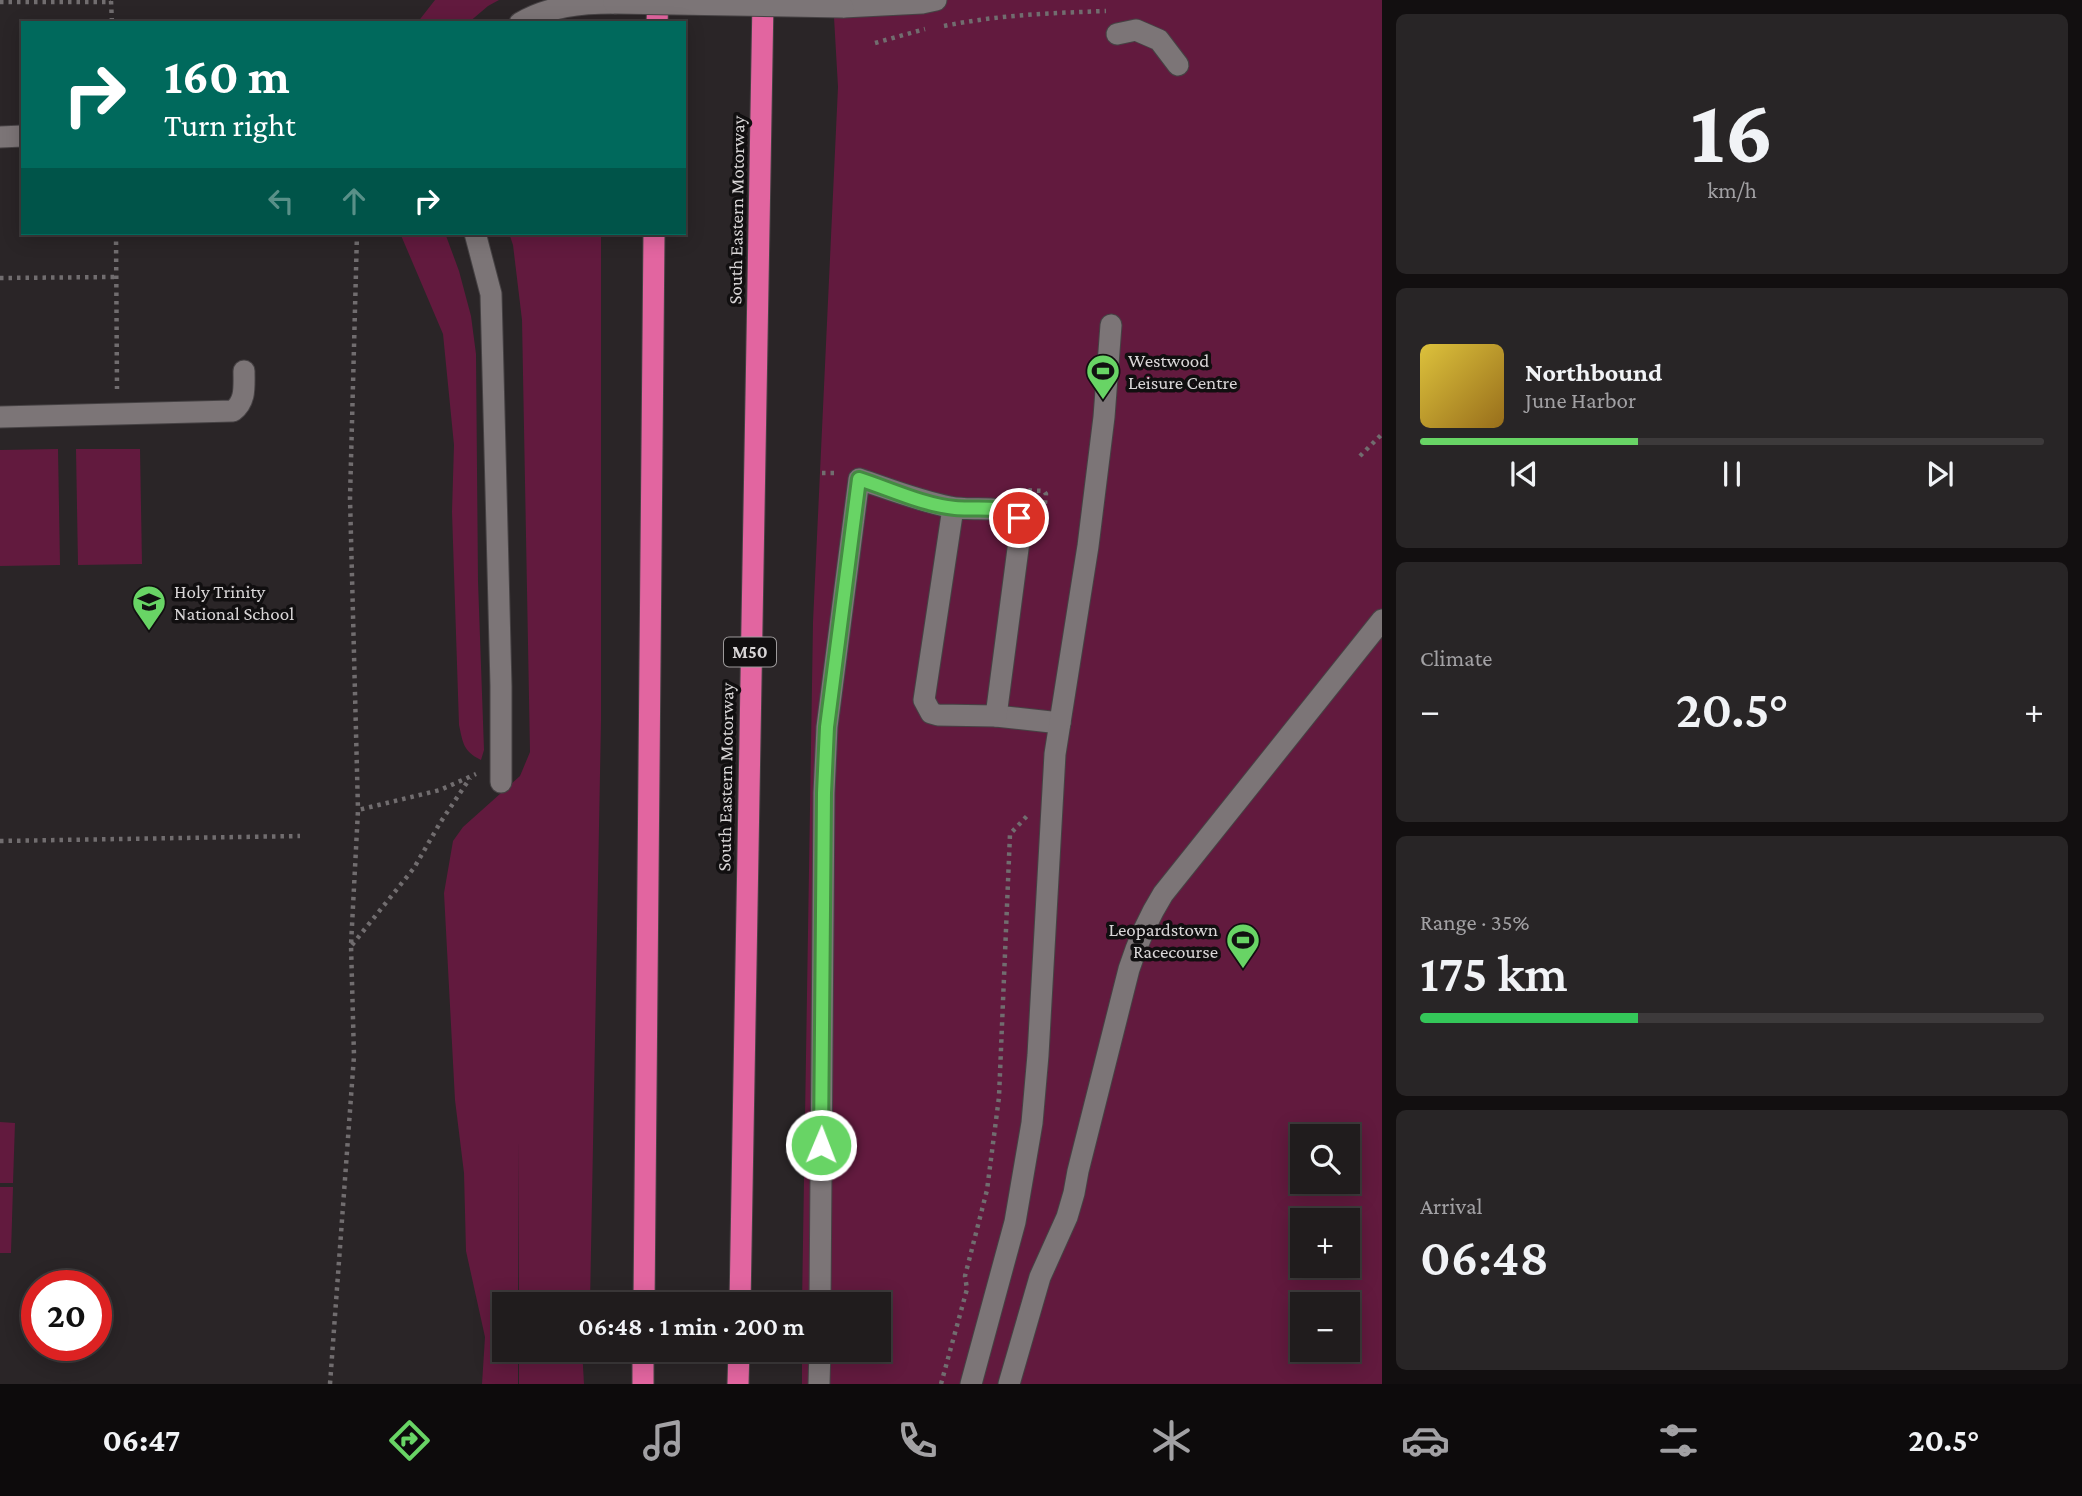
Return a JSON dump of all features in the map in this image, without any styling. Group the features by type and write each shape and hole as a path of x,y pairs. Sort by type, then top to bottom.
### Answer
{"highway":[{"path":"657,0 657,21"},
{"name":"South Eastern Motorway","path":"740,1292 763,0"},
{"path":"644,1292 654,235"},
{"path":"643,1362 643,1384"},
{"path":"738,1384 739,1362"}],"street":[{"path":"524,21 545,11 580,3 842,7 936,0"},
{"path":"1117,34 1136,30 1160,40 1178,65"},
{"path":"0,137 21,136"},
{"path":"476,235 491,294 501,773"},
{"path":"971,1384 1015,1222 1032,1123 1055,754 1088,546 1104,417 1111,325"},
{"path":"0,417 233,411 240,406 244,395 244,371"},
{"path":"820,1292 827,727 859,479 928,502 953,508 1006,510 1019,518 1021,526 996,716"},
{"path":"953,508 924,700 931,713 939,715 996,716 1060,723"},
{"path":"1009,1384 1040,1278 1067,1217 1129,969 1149,916 1163,894 1382,620"},
{"path":"820,1362 820,1384"}],"path":[{"path":"0,2 111,1 112,21"},
{"path":"875,43 910,32 974,20 1013,15 1117,10"},
{"path":"116,235 118,415"},
{"path":"330,1384 354,1056 351,945 358,810 350,498 357,235"},
{"path":"0,278 116,277"},
{"path":"1360,456 1382,434"},
{"path":"822,473 847,473"},
{"path":"1014,490 1044,491 1044,514"},
{"path":"358,810 440,790 471,777 501,773"},
{"path":"351,945 414,868 471,777"},
{"path":"941,1384 967,1289 965,1276 987,1190 996,1127 1002,1053 1010,834 1029,814 1031,808"},
{"path":"0,841 300,836"}],"shaded area":[{"path":"435,0 499,0 470,21 419,21"},
{"name":"Westwood Leisure Centre","path":"833,0 1382,0 1382,1384 802,1384 802,1362 891,1362 891,1292 802,1292 813,622 838,87"},
{"path":"401,235 446,235 471,316 476,354 478,581 484,750 481,760 465,746 459,725 452,512 454,445 443,334"},
{"path":"510,235 601,235 601,721 590,1292 519,1292 519,1140 518,1292 492,1292 492,1362 518,1362 518,1384 482,1384 485,1337 466,1251 464,1173 455,1100 444,893 453,841 463,827 520,776 530,752 522,320"},
{"path":"58,449 60,565 0,566 0,450"},
{"path":"76,449 140,449 142,564 78,565"},
{"path":"0,1122 15,1123 13,1183 0,1183"},
{"path":"0,1187 13,1187 11,1253 0,1253"},
{"path":"519,1362 583,1362 584,1384 519,1384"}],"place":[{"name":"Westwood Leisure Centre","path":"1103,401"},
{"name":"Holy Trinity National School","path":"149,632"},
{"name":"Leopardstown Racecourse","path":"1243,970"}],"route":[{"path":"821,1145 827,727 859,479 928,502 953,508 1006,510 1019,518"}]}
